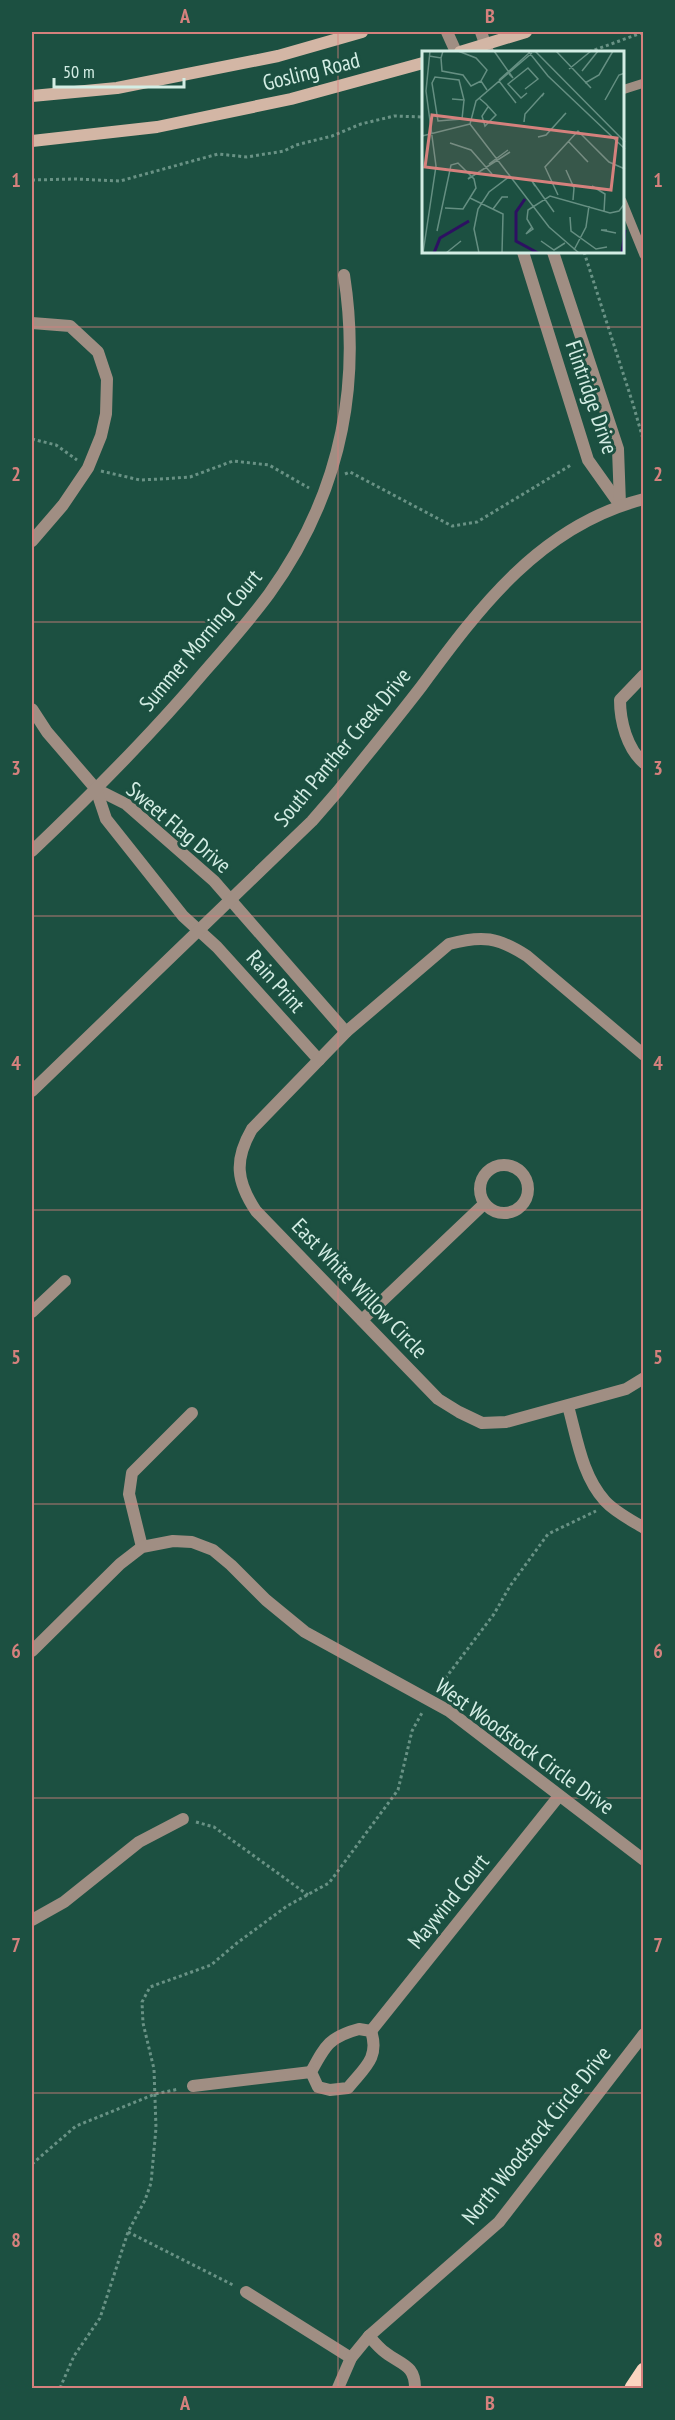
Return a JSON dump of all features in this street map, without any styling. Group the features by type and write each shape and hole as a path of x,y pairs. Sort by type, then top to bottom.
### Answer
{"main road":[{"name":"Gosling Road","path":"32,96 117,88 278,56 362,32"},
{"path":"465,51 486,48 526,32"},
{"name":"Gosling Road","path":"32,141 157,127 291,99 422,63"},
{"path":"632,2388 644,2370"}],"street":[{"path":"447,32 457,51"},
{"path":"481,32 486,48"},
{"name":"Flintridge Drive","path":"524,254 588,460 620,505"},
{"name":"Flintridge Drive","path":"554,254 618,449 620,505"},
{"name":"Summer Morning Court","path":"32,851 96,789 179,702 270,592 311,522 339,443 349,384 351,317 344,275"},
{"path":"32,323 70,326 98,352 107,379 106,414 101,436 88,468 63,505 32,541"},
{"name":"South Panther Creek Drive","path":"32,1091 231,902 312,821 495,592 542,550 575,528 620,505 644,499"},
{"path":"644,675 620,700 620,718 636,757 644,763"},
{"name":"Sweet Flag Drive","path":"32,709 47,732 96,789 106,819 183,916 200,931"},
{"name":"Sweet Flag Drive","path":"96,789 126,804 214,881 231,902"},
{"name":"Rain Print","path":"231,902 346,1032"},
{"name":"Rain Print","path":"200,931 319,1060"},
{"name":"East White Willow Circle","path":"644,1055 527,956 508,944 488,938 469,939 449,944 346,1032 252,1129 241,1148 239,1170 243,1193 256,1211 438,1399 459,1413 482,1423 506,1422 626,1389 644,1378"},
{"path":"504,1164 515,1167 523,1174 528,1184 527,1195 522,1205 514,1212 503,1214 492,1211 484,1204 480,1194 480,1183 485,1173 504,1164"},
{"path":"362,1320 484,1204"},
{"path":"32,1312 65,1281"},
{"path":"568,1406 593,1485 607,1503 644,1528"},
{"path":"142,1547 129,1494 132,1473 192,1413"},
{"name":"West Woodstock Circle Drive","path":"32,1651 120,1564 142,1547 173,1541 192,1542 213,1550 266,1600 305,1632 449,1711 644,1860"},
{"name":"Maywind Court","path":"371,2031 559,1796"},
{"path":"32,1920 64,1902 139,1842 183,1819"},
{"path":"359,2029 371,2031 375,2044 371,2060 348,2088 330,2090 318,2087 311,2072 323,2048 340,2034 359,2029"},
{"name":"North Woodstock Circle Drive","path":"342,2387 351,2358 369,2336 499,2222 644,2034"},
{"path":"193,2086 311,2072"},
{"path":"246,2292 351,2358"},
{"path":"369,2336 386,2353 408,2366 415,2378 414,2388"}],"lane":[{"path":"624,89 644,83"},
{"path":"624,206 644,255"}],"path":[{"path":"592,51 644,32"},
{"path":"32,180 75,178 120,181 218,154 247,157 284,151 361,124 393,116 422,117"},
{"path":"585,254 643,439"},
{"path":"32,439 56,445 88,468 140,480 190,477 233,462 269,465 307,489 326,485 350,472 452,526 477,522 571,465"},
{"path":"60,2388 71,2362 100,2318 128,2232 151,2183 155,2147 155,2094 154,2069 142,2023 142,2002 145,1994 150,1987 211,1965 279,1912 329,1883 398,1790 416,1720 494,1614 510,1586 548,1534 607,1503"},
{"path":"183,1819 214,1827 308,1896"},
{"path":"32,2164 76,2126 155,2094 193,2086"},
{"path":"128,2232 246,2292"}]}
